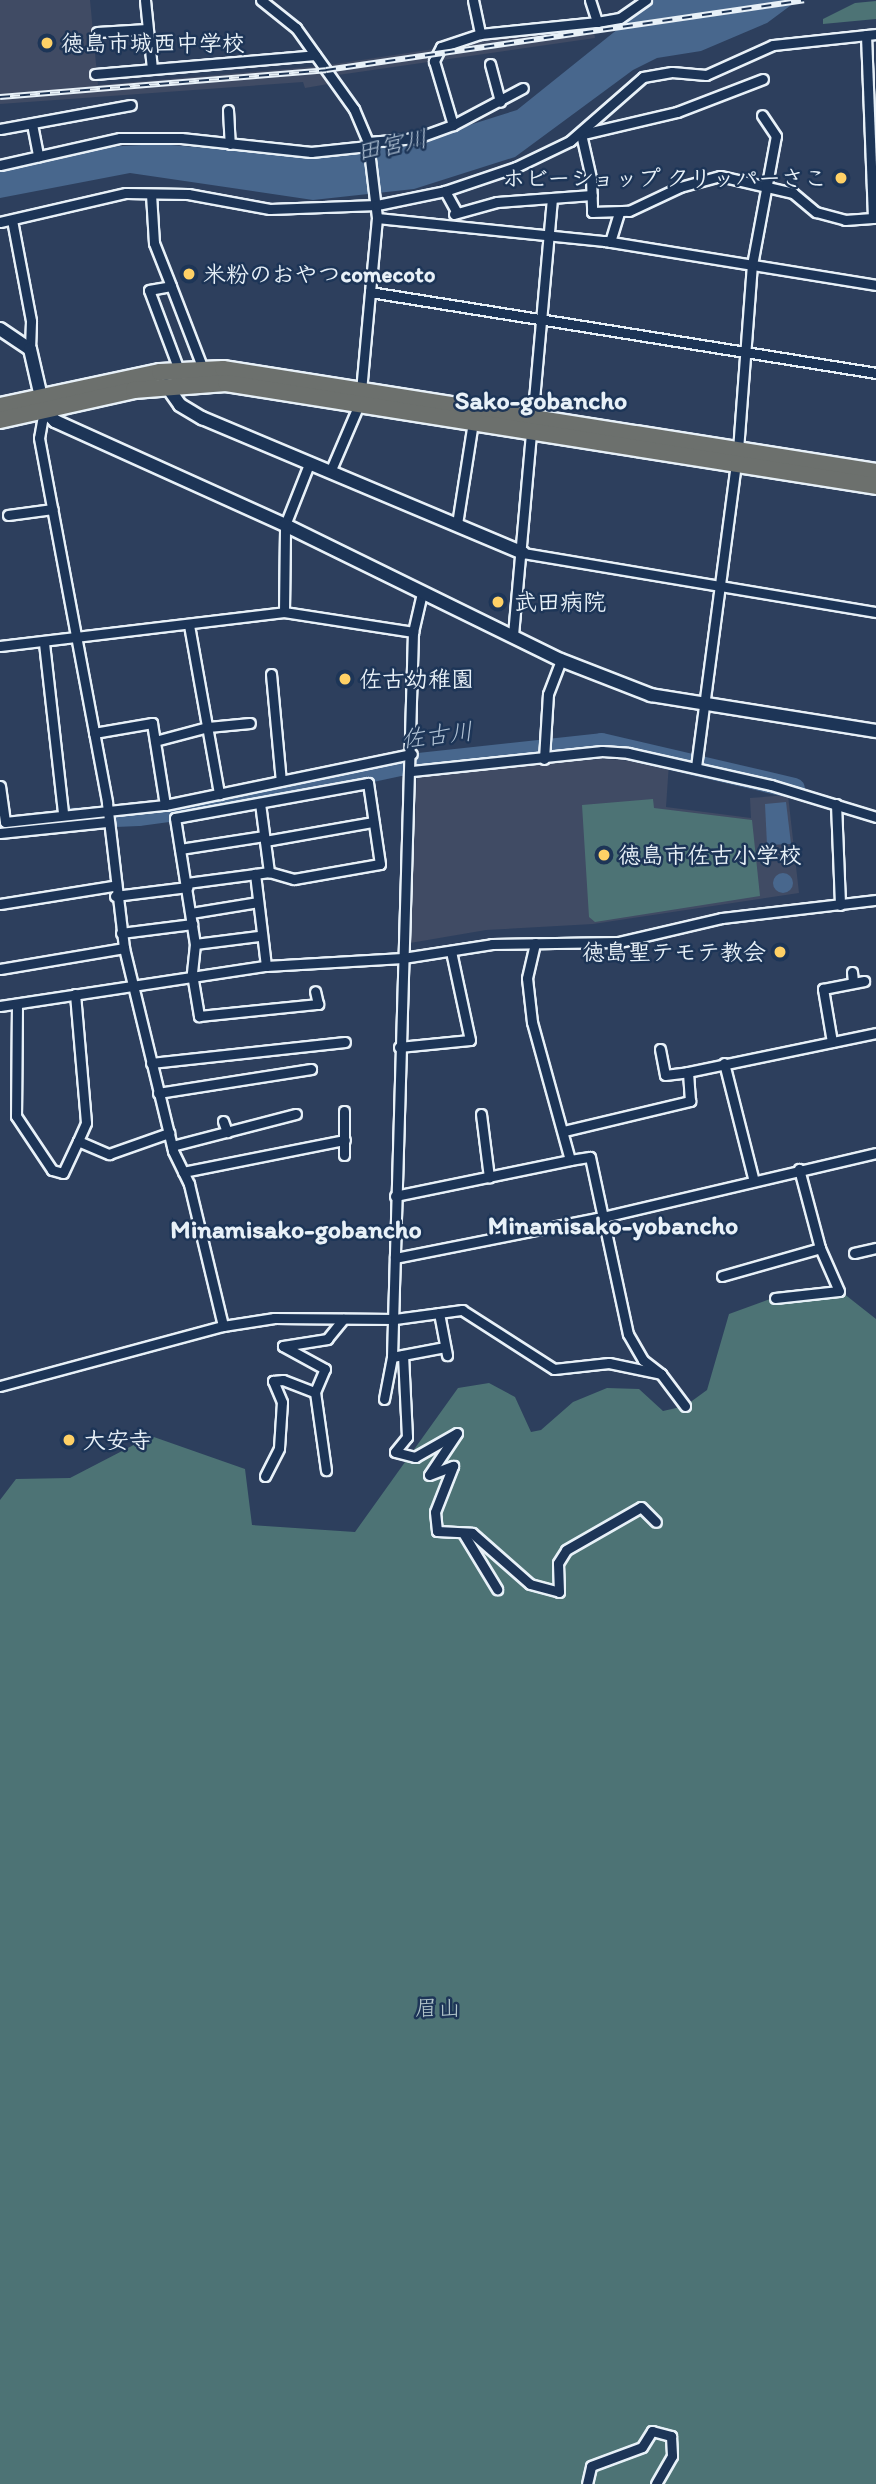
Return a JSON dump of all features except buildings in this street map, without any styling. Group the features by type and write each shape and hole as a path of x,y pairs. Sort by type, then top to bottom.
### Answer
{"highway":[{"path":"0,420 42,404 179,370 203,369 242,370 473,422 533,424"},
{"path":"0,406 42,404 166,385 226,383 361,396 737,457 876,486"},
{"path":"737,457 876,472"}],"street":[{"path":"145,0 152,69"},
{"path":"261,0 283,15 315,55 354,108 368,144 377,218 361,396 330,472"},
{"path":"473,0 480,34"},
{"path":"590,0 597,22"},
{"path":"453,125 434,61 441,47 480,34 620,19 646,0"},
{"path":"97,32 147,29"},
{"path":"871,35 875,218 845,220 816,212 793,193 720,176 619,213 592,212 592,195 581,134 643,77 672,72 706,75 773,45 871,35"},
{"path":"95,74 315,55"},
{"path":"490,64 500,102"},
{"path":"0,222 95,197 188,194 270,209 376,201 445,191 516,167 581,134 677,112 763,79"},
{"path":"0,165 120,138 311,152 417,138 453,125 523,88"},
{"path":"0,129 131,105"},
{"path":"228,110 230,144"},
{"path":"697,762 737,457 752,265 764,185 776,136 762,115"},
{"path":"32,124 38,156"},
{"path":"445,191 456,211"},
{"path":"151,194 154,243 203,369"},
{"path":"446,223 456,211 513,200 552,200 592,195"},
{"path":"513,635 523,552 547,234 552,200"},
{"path":"610,242 619,213"},
{"path":"377,218 610,242 876,285"},
{"path":"12,220 31,321 30,349 42,404 39,438 94,733 121,933 158,1093 172,1146 183,1172 223,1326"},
{"path":"171,286 149,290 179,370"},
{"path":"370,292 876,373"},
{"path":"0,329 30,349"},
{"path":"166,385 189,411 309,464 523,552 721,588 876,612"},
{"path":"42,404 55,421 285,525 561,660 651,695 705,707 876,731"},
{"path":"457,524 473,422"},
{"path":"284,612 285,525 309,464"},
{"path":"8,515 53,509"},
{"path":"384,1399 393,1357 400,1047 412,763 413,632 422,593"},
{"path":"0,646 44,643 284,612 413,632"},
{"path":"189,625 219,794"},
{"path":"44,643 63,813"},
{"path":"543,753 548,694 561,660"},
{"path":"271,674 281,781"},
{"path":"94,733 152,723 165,805"},
{"path":"155,741 208,727 250,723"},
{"path":"315,991 318,1004 199,1016 192,974 195,943 175,818 260,803 412,763 602,751 697,762 876,817"},
{"path":"0,833 106,816 281,781 366,773"},
{"path":"115,896 269,872 294,879 380,864 366,773"},
{"path":"0,786 2,822 63,813 106,816"},
{"path":"260,803 269,872"},
{"path":"836,804 840,905"},
{"path":"180,849 373,822"},
{"path":"255,874 259,936 266,966"},
{"path":"0,904 113,886"},
{"path":"0,1006 192,974 266,966 403,958 535,943 619,942 722,918 876,900"},
{"path":"191,913 258,902"},
{"path":"121,933 192,924"},
{"path":"195,943 259,936"},
{"path":"535,943 527,978 532,1022 570,1160"},
{"path":"0,969 124,947"},
{"path":"400,1047 470,1040 451,951"},
{"path":"832,1042 823,989 858,982 852,972"},
{"path":"17,1004 16,1115 52,1170 63,1173 86,1123 75,994"},
{"path":"660,1049 665,1075 876,1033"},
{"path":"151,1063 345,1042"},
{"path":"724,1063 752,1178"},
{"path":"158,1093 311,1069"},
{"path":"564,1131 690,1101 688,1072"},
{"path":"344,1111 344,1155"},
{"path":"172,1146 227,1132 283,1113 296,1114"},
{"path":"481,1114 489,1177"},
{"path":"223,1121 227,1132"},
{"path":"78,1141 109,1154 169,1133"},
{"path":"183,1172 345,1140"},
{"path":"395,1258 603,1217 752,1178 876,1153"},
{"path":"396,1196 590,1157 628,1334 643,1360 661,1374 685,1406"},
{"path":"775,1298 839,1291 820,1248 799,1169"},
{"path":"722,1276 820,1248"},
{"path":"854,1253 876,1248"},
{"path":"0,1386 223,1326 274,1318 394,1319 462,1310 554,1369 609,1363 661,1374"},
{"path":"393,1357 446,1351 439,1313"},
{"path":"326,1469 315,1392 325,1369 283,1346 327,1339 343,1319"},
{"path":"403,1355 407,1437 395,1452 415,1457 457,1433 429,1475 453,1465 435,1512 437,1531 472,1533 530,1584 559,1592 558,1563 566,1550 640,1507 656,1522"},
{"path":"265,1476 279,1448 282,1402 273,1381 283,1380 315,1392"},
{"path":"463,1533 497,1588"},
{"path":"587,2484 591,2466 642,2447 652,2431 671,2437 672,2456 656,2484"}],"shaded area":[{"path":"0,0 90,0 98,85 322,66 593,25 595,38 324,77 328,84 305,88 303,82 0,104"},
{"path":"654,0 798,0 767,23 701,51 657,58 633,70 515,157 414,189 313,200 130,173 0,198 0,170 88,148 159,144 306,156 409,144 517,110"},
{"name":"徳島市佐古小学校","path":"601,759 669,763 666,807 751,818 750,798 788,795 799,893 593,924 486,930 410,943 417,773"},
{"path":"786,802 791,844 767,845 765,804"},
{"path":"783,873 790,876 793,883 790,890 783,893 776,890 773,883 776,876"}],"green space":[{"path":"876,1 876,19 823,24 823,19 855,3"},
{"path":"653,799 654,808 752,820 760,896 595,922 589,917 582,805"},
{"name":"眉山","path":"843,1293 876,1319 876,2484 0,2484 0,1500 16,1479 70,1478 151,1436 245,1469 252,1525 355,1532 458,1388 489,1383 515,1397 531,1432 541,1430 573,1402 607,1388 639,1389 663,1411 685,1406 707,1390 729,1314 770,1299 799,1301"}],"waterway":[{"name":"佐古川","path":"68,818 138,815 213,805 400,765 601,743 794,788"},
{"name":"佐古川","path":"0,828 36,822"}],"railway":[{"path":"0,97 326,70 804,0"}],"place":[{"name":"徳島市城西中学校","path":"47,43"},
{"name":"ホビーショップ クリッパーさこ","path":"841,178"},
{"name":"米粉のおやつcomecoto","path":"189,274"},
{"name":"武田病院","path":"498,602"},
{"name":"佐古幼稚園","path":"345,679"},
{"name":"徳島市佐古小学校","path":"604,855"},
{"name":"徳島聖テモテ教会","path":"780,952"},
{"name":"大安寺","path":"69,1440"}],"district":[{"name":"Sako-gobancho","path":"541,401"},
{"name":"Minamisako-yobancho","path":"613,1226"},
{"name":"Minamisako-gobancho","path":"296,1230"}],"water label":[{"name":"田宮川","path":"392,145"}]}
